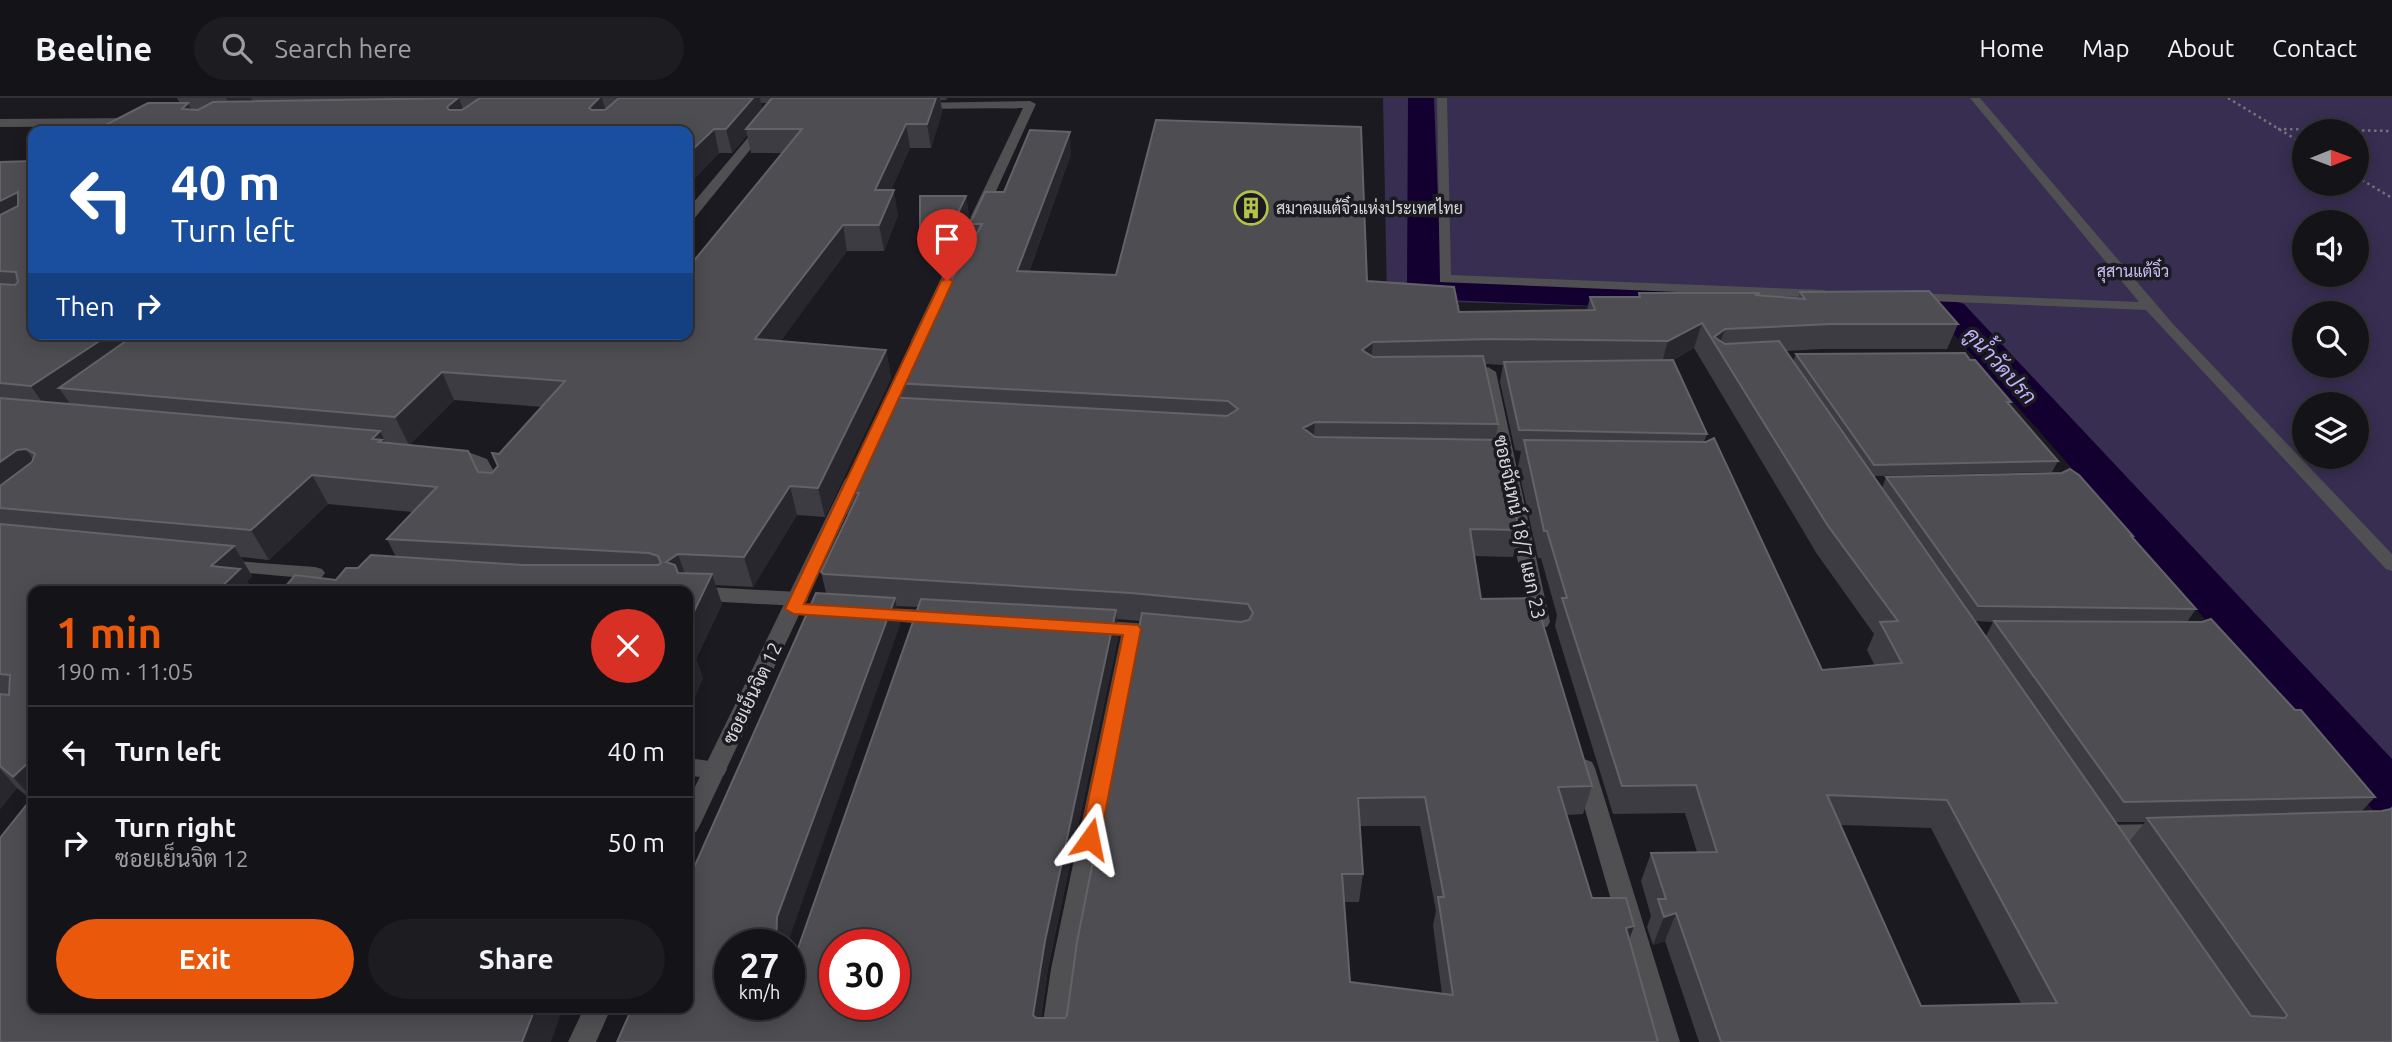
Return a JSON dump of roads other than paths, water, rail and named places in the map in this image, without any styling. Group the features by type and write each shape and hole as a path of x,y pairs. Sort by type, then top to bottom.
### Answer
{"street":[{"path":"902,106 1031,101 912,356"},
{"path":"693,211 778,109"},
{"path":"0,123 152,121"},
{"name":"ซอยจันทน์ 18/7 แยก 23","path":"1488,373 1499,459 1546,641"},
{"path":"427,453 477,459 486,465 499,495"},
{"path":"1499,459 1530,460"},
{"name":"ซอยเย็นจิต 12","path":"693,815 861,465"},
{"path":"198,564 315,573"},
{"path":"693,594 796,604 821,610"},
{"path":"848,612 957,619"},
{"path":"907,643 916,617"},
{"path":"1078,626 1186,635"},
{"path":"1054,1042 1064,969 1132,629"},
{"path":"1577,743 1666,1042"},
{"path":"693,767 716,769"},
{"path":"2118,857 2098,828 2183,833"},
{"path":"582,1042 596,1013"}],"lane":[{"path":"1442,98 1445,279 1832,294"},
{"path":"1975,98 2151,306 2392,565"},
{"path":"1902,296 2151,306"}],"waterway":[{"name":"คูน้ำวัดปรก","path":"1421,98 1424,289 1668,299"},
{"name":"คูน้ำวัดปรก","path":"1883,308 1952,311 2392,795"}],"place":[{"name":"สมาคมแต้จิ๋วแห่งประเทศไทย","path":"1251,208"}],"park label":[{"name":"สุสานแต้จิ๋ว","path":"2133,271"}]}
